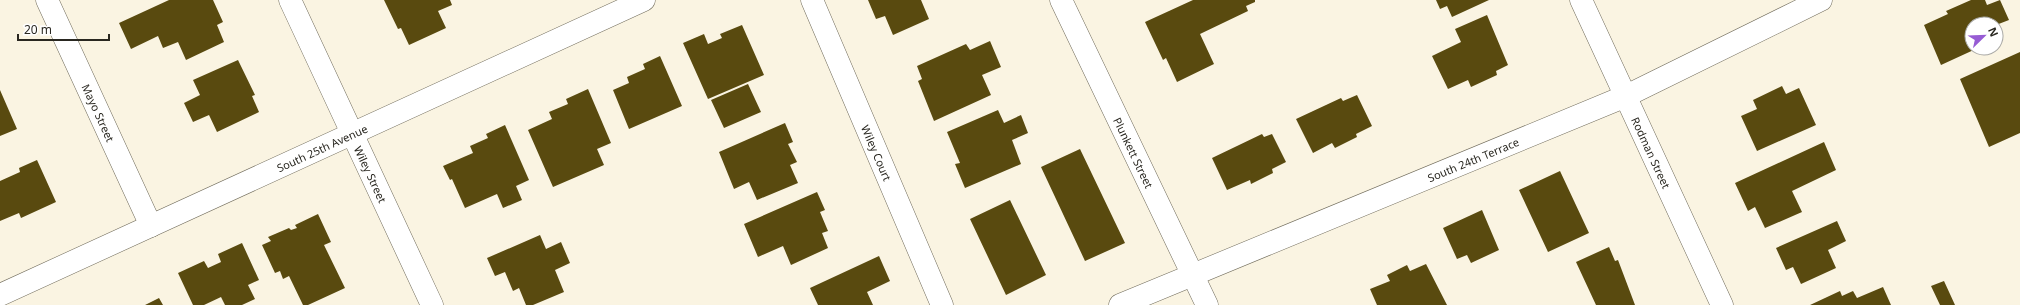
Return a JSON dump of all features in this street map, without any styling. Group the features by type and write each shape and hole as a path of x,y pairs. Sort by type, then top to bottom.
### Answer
{"street":[{"name":"Mayo Street","path":"47,0 151,226"},
{"name":"Wiley Street","path":"290,0 432,305"},
{"name":"South 25th Avenue","path":"0,295 644,0"},
{"name":"Wiley Court","path":"812,0 942,305"},
{"name":"Plunkett Street","path":"1061,0 1207,305"},
{"name":"Rodman Street","path":"1581,0 1722,305"},
{"name":"South 24th Terrace","path":"1120,305 1626,96 1821,0"}],"building":[{"path":"169,0 213,0 223,22 217,25 224,42 186,60 178,42 163,48 158,36 131,49 119,23"},
{"path":"384,0 450,0 452,5 438,11 446,28 409,45 401,28 398,29"},
{"path":"868,0 921,0 929,19 893,35 885,16 876,19"},
{"path":"1193,0 1255,0 1255,2 1246,6 1248,11 1200,34 1214,64 1177,82 1166,58 1163,60 1145,22"},
{"path":"1436,0 1489,0 1452,17 1447,6 1440,9"},
{"path":"1971,0 1985,0 1987,5 2000,0 2009,20 2004,22 2004,16 1964,16 1964,54 1941,65 1924,25 1948,14 1946,11"},
{"path":"1487,15 1508,65 1496,71 1497,75 1471,87 1468,80 1448,89 1432,56 1461,42 1455,29"},
{"path":"742,25 764,75 708,99 683,43 704,34 708,44 722,38 720,34"},
{"path":"990,41 1001,67 982,75 991,95 934,121 918,81 922,79 917,66 966,44 970,50"},
{"path":"2020,52 2020,133 1989,147 1960,79"},
{"path":"660,56 682,106 629,129 613,90 629,83 627,77 645,69 643,64"},
{"path":"238,60 255,95 252,96 259,112 217,132 209,115 193,122 184,103 200,95 193,80"},
{"path":"748,84 761,112 724,128 711,100"},
{"path":"1782,86 1786,94 1799,88 1816,125 1757,151 1741,116 1757,109 1753,100"},
{"path":"588,89 611,143 597,149 604,165 553,187 528,130 552,119 549,112 568,104 566,99"},
{"path":"0,90 17,129 0,136"},
{"path":"1357,95 1372,126 1356,134 1357,137 1335,148 1332,143 1313,153 1296,119 1341,98 1343,101"},
{"path":"998,110 1004,123 1021,115 1028,133 1012,140 1021,164 965,188 955,164 960,163 947,132"},
{"path":"785,123 793,142 788,144 797,162 790,165 798,183 757,200 749,182 734,189 719,152"},
{"path":"505,125 529,180 516,186 522,200 503,208 497,194 465,208 452,179 450,180 443,166 473,153 470,146 488,138 486,134"},
{"path":"1262,134 1264,137 1272,134 1286,162 1272,169 1273,173 1251,184 1250,180 1227,190 1212,158"},
{"path":"1824,142 1836,170 1792,191 1802,212 1765,228 1755,207 1748,211 1735,183"},
{"path":"1080,149 1125,243 1085,261 1041,167"},
{"path":"37,160 56,202 21,218 19,213 0,221 0,181 20,172 19,168"},
{"path":"1560,171 1589,233 1548,252 1519,190"},
{"path":"817,192 825,210 820,212 828,231 822,233 828,248 791,265 783,246 758,257 744,224"},
{"path":"1010,200 1046,275 1006,295 970,219"},
{"path":"1482,210 1499,250 1471,263 1467,255 1457,259 1443,228"},
{"path":"318,214 331,242 324,245 345,288 308,305 303,305 289,276 283,279 280,271 275,273 262,245 271,241 268,237 289,228 291,230 297,228 295,225"},
{"path":"1837,221 1846,241 1828,250 1836,268 1801,284 1793,267 1786,270 1776,248"},
{"path":"540,235 546,249 561,242 570,263 555,270 564,292 533,305 526,305 519,288 513,291 505,272 495,276 487,258"},
{"path":"242,243 259,280 248,285 255,299 242,305 225,305 221,297 204,305 193,305 178,273 204,261 208,268 221,262 218,254"},
{"path":"1609,247 1615,261 1618,260 1635,305 1596,305 1576,262"},
{"path":"879,256 890,281 867,292 873,305 818,305 810,288"},
{"path":"1426,264 1447,305 1377,305 1370,289 1390,281 1387,275 1407,265 1410,271"},
{"path":"1944,281 1955,305 1940,305 1931,286"},
{"path":"1883,287 1891,305 1810,305 1840,291 1842,296 1853,291 1857,298"},
{"path":"159,298 163,305 145,305"}]}
